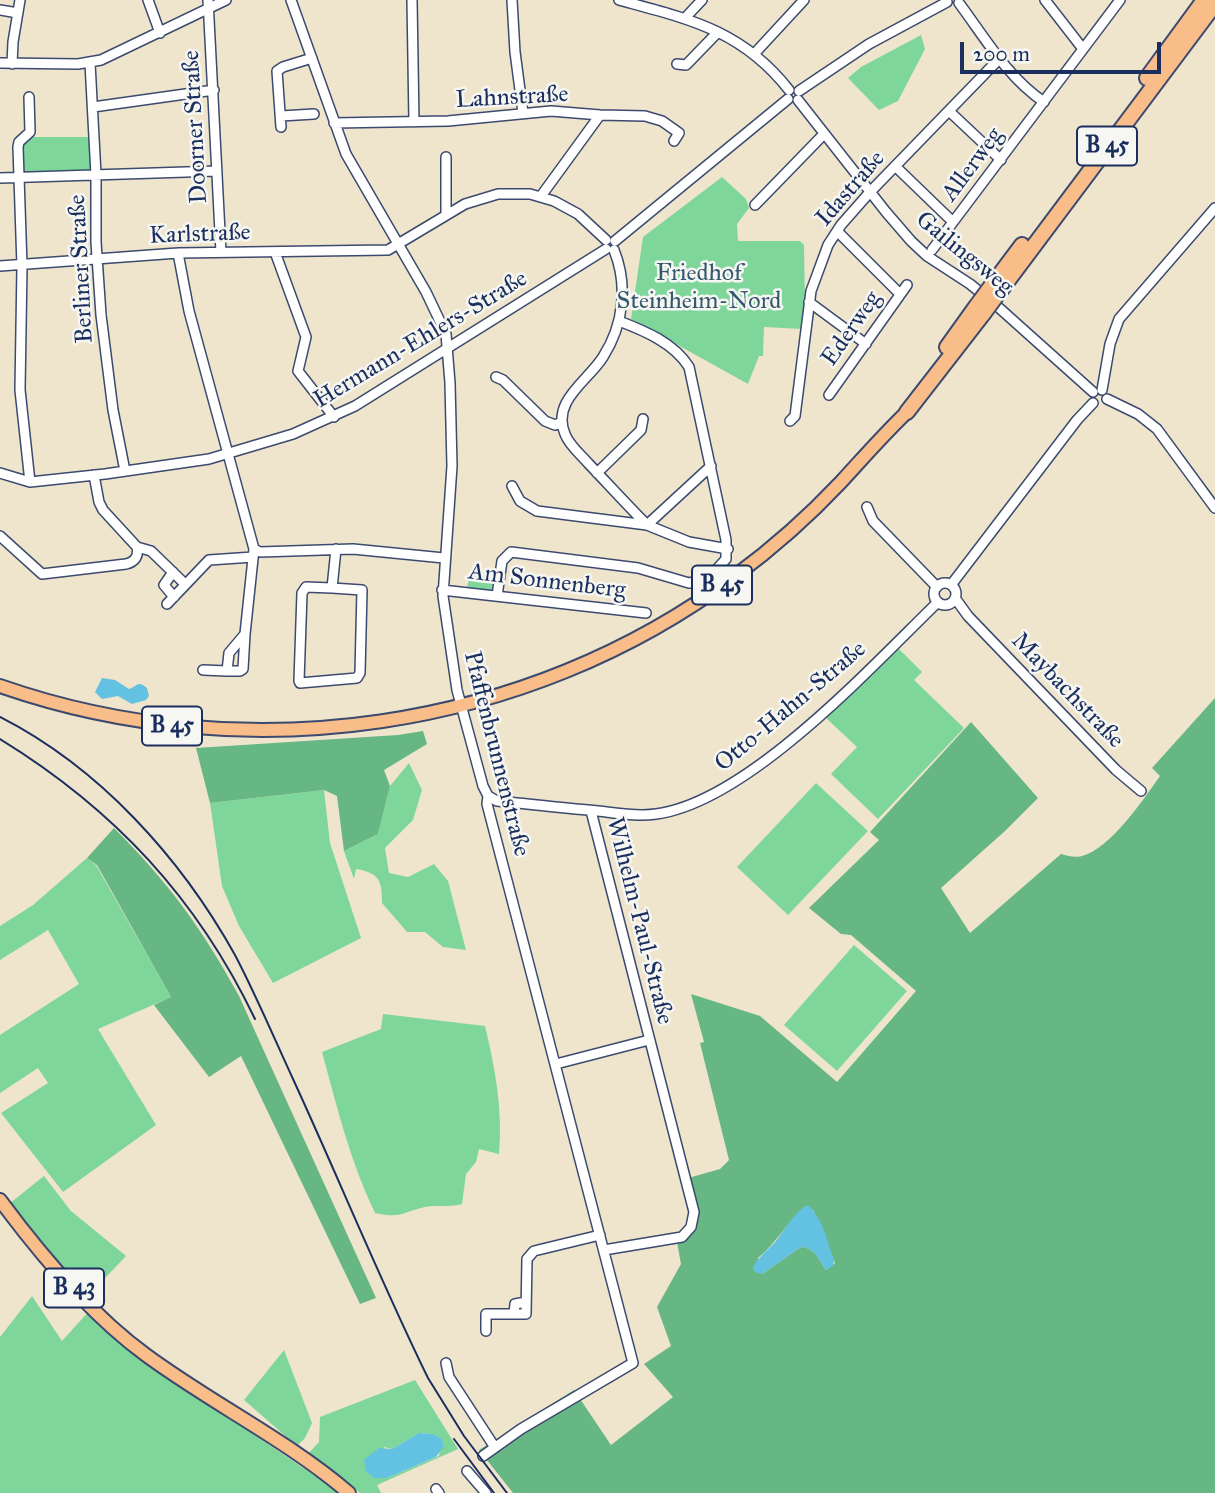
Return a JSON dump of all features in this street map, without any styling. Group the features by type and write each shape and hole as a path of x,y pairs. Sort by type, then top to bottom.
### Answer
{"highway":[{"name":"B 45","path":"904,410 938,375 979,311 1204,0"},
{"name":"B 45","path":"996,288 1215,4"}],"main road":[{"name":"B 45","path":"0,686 91,712 155,724 266,731 329,728 461,706 544,681 639,636 733,578 769,550 825,499 904,410"},
{"name":"B 43","path":"0,1200 41,1252 132,1345 317,1468 349,1493"}],"street":[{"path":"12,64 20,0"},
{"path":"148,0 160,33"},
{"path":"0,63 90,63 117,54 160,33 209,4 226,0"},
{"name":"Pfaffenbrunnenstraße","path":"289,0 346,154 440,317 448,347 452,487 442,590 461,706 488,796 487,804 633,1363 494,1446 483,1456"},
{"path":"412,0 414,122"},
{"path":"512,0 514,52 523,113"},
{"name":"Gailingsweg","path":"619,0 685,18 734,39 755,53 793,95 904,233 928,256 978,289 1097,391"},
{"path":"685,18 702,0"},
{"path":"755,53 804,0"},
{"path":"1045,0 1083,49"},
{"name":"Allerweg","path":"932,250 1120,0"},
{"name":"Hermann-Ehlers-Straße","path":"0,474 30,482 228,455 285,437 334,417 610,245 793,95 869,44 947,1 952,6 960,2"},
{"path":"960,2 1022,86 1044,102"},
{"name":"Doorner Straße","path":"209,4 221,252"},
{"path":"0,10 18,13"},
{"path":"677,64 686,65 718,32"},
{"path":"281,127 278,71 312,58"},
{"name":"Idastraße","path":"790,421 795,416 809,302 821,261 837,231 870,192 1000,58"},
{"name":"Berliner Straße","path":"90,63 97,260 109,383 125,471"},
{"path":"93,107 214,90"},
{"path":"29,97 30,130 18,145 22,266 20,390 30,482"},
{"name":"Lahnstraße","path":"334,123 414,122 551,111 651,117 679,132 674,141"},
{"path":"949,111 1001,160"},
{"path":"281,116 314,114"},
{"path":"541,196 600,115"},
{"path":"755,205 824,134"},
{"path":"28,135 40,135"},
{"path":"446,156 446,215"},
{"path":"895,166 953,222"},
{"path":"0,178 217,171"},
{"path":"400,246 465,204 485,197 520,193 541,196 575,211 610,245 620,267 623,287 619,321 601,361 568,399 562,422 568,441 647,526"},
{"path":"1107,400 1100,406 1093,403 1091,397 1097,391 1119,319 1215,208"},
{"path":"837,231 900,294"},
{"name":"Karlstraße","path":"0,267 178,253 382,251 400,246"},
{"path":"275,252 306,337 298,371 334,417"},
{"path":"178,253 189,311 253,553 243,669 202,670"},
{"name":"Ederweg","path":"829,395 907,285"},
{"path":"809,302 866,344"},
{"path":"497,596 502,561 511,552 638,568 694,582 721,565 727,555 711,466 687,365 661,341 619,321"},
{"path":"496,377 503,380 545,421 555,425 562,422"},
{"path":"1097,391 1107,395 1107,400"},
{"path":"1107,400 1138,414 1157,429 1215,508"},
{"path":"951,585 1077,419 1093,403"},
{"path":"597,472 641,430 643,419"},
{"path":"647,526 711,466"},
{"path":"94,475 101,507 137,547 151,551 185,584"},
{"path":"512,486 520,501 537,511 647,526 689,542 727,549"},
{"path":"867,506 873,520 937,587"},
{"path":"0,536 43,574 126,565 136,559 137,547"},
{"path":"173,572 164,585 170,601 212,559 260,552 336,548 444,558"},
{"path":"332,588 336,548"},
{"path":"942,584 951,585 956,591 953,601 944,605 938,603 934,593 937,587 942,584"},
{"path":"306,587 332,588 362,590 360,673 357,678 300,683 302,593 306,587"},
{"name":"Am Sonnenberg","path":"442,590 646,613"},
{"name":"Maybachstraße","path":"953,601 1122,776 1141,791"},
{"name":"Otto-Hahn-Straße","path":"488,796 497,801 635,815 660,814 699,802 757,766 826,709 938,603"},
{"path":"227,671 229,653 245,634"},
{"name":"Wilhelm-Paul-Straße","path":"591,811 693,1208 693,1223 682,1237 604,1250"},
{"name":"Wilhelm-Paul-Straße","path":"556,1064 649,1040"},
{"path":"486,1331 486,1314 514,1314 515,1304 526,1302 527,1256 534,1251 600,1235"},
{"path":"446,1363 449,1377 494,1446"},
{"path":"467,1471 486,1493"}],"green space":[{"path":"921,35 925,49 898,101 879,110 848,78 861,67"},
{"path":"32,137 91,137 92,171 22,172 21,145"},
{"name":"Friedhof Steinheim-Nord","path":"722,177 746,199 749,208 737,224 738,241 800,241 804,245 805,304 802,329 764,327 763,356 759,356 748,384 631,319 643,237"},
{"path":"470,574 494,578 492,592 467,588"},
{"path":"898,648 922,672 914,680 964,728 878,819 831,774 857,747 826,718"},
{"path":"1215,698 1215,1493 513,1493 479,1450 574,1390 611,1445 673,1397 644,1364 671,1346 657,1307 681,1264 677,1242 693,1226 681,1180 720,1169 729,1160 700,1043 704,1042 691,994 760,1016 837,1082 916,991 851,935 841,934 809,908 879,840 870,832 971,722 1038,798 941,888 970,933 1061,854 1082,856 1104,844 1126,822 1160,776 1152,768","holes":["804,1207 813,1210 835,1263 826,1270 813,1252 801,1247 762,1274 758,1258"]},
{"path":"423,731 427,744 384,770 390,786 378,834 344,851 337,796 324,790 210,803 196,748 398,735"},
{"path":"409,763 422,790 413,820 385,848 389,873 408,877 434,864 448,881 466,950 443,947 425,932 407,932 382,903 378,879 370,873 356,869 354,879 344,851 378,834 390,786"},
{"path":"816,783 868,831 788,915 737,867"},
{"path":"324,790 330,843 361,938 273,983 239,926 222,886 210,803"},
{"path":"114,828 151,867 183,907 239,996 376,1298 360,1304 241,1056 209,1077 154,1005 171,997 97,865 87,858"},
{"path":"87,858 96,865 171,997 98,1029 156,1125 63,1192 1,1113 48,1083 38,1068 0,1093 0,1035 79,984 48,930 0,960 0,926 33,905"},
{"path":"854,945 907,991 837,1071 784,1025"},
{"path":"383,1014 485,1026 497,1089 499,1154 479,1149 476,1162 466,1174 462,1204 426,1207 399,1215 375,1213 358,1174 322,1052 381,1029"},
{"path":"44,1176 71,1211 126,1256 88,1296 47,1252 9,1204"},
{"path":"32,1296 62,1341 90,1310 153,1366 340,1493 0,1493 0,1337"},
{"path":"284,1350 312,1423 305,1438 297,1446 244,1400"},
{"path":"415,1380 458,1449 377,1485 381,1493 360,1493 307,1455 319,1442 320,1417","holes":["419,1433 433,1434 441,1438 439,1456 387,1478 384,1447 392,1449"]}],"water":[{"path":"102,678 115,680 129,689 142,684 147,688 149,696 146,700 132,704 118,696 102,699 95,692"},
{"path":"807,1205 824,1230 834,1260 833,1266 826,1270 813,1252 801,1247 762,1274 755,1272 753,1268 758,1260"},
{"path":"419,1433 433,1434 441,1438 444,1446 436,1457 387,1478 374,1478 366,1471 364,1460 379,1448 392,1449"}],"railway":[{"path":"0,717 37,738 104,789 163,851 214,919 258,1001 428,1378 464,1436 507,1493"},
{"path":"0,739 80,795 148,860 207,934 255,1019"},
{"path":"454,1439 494,1493"}]}
